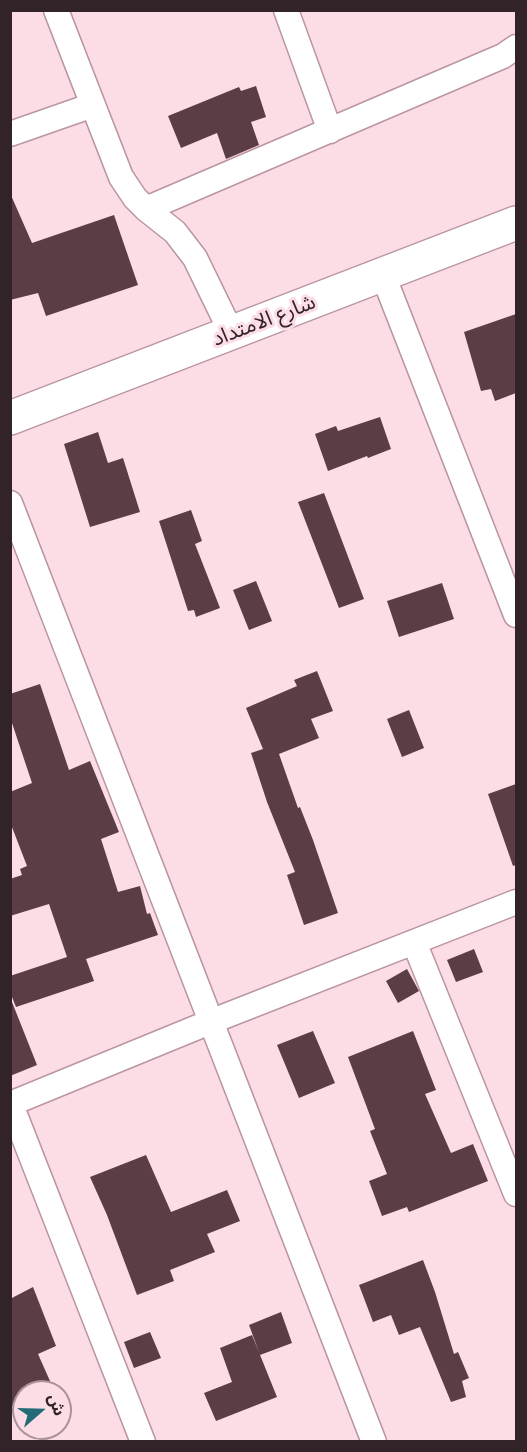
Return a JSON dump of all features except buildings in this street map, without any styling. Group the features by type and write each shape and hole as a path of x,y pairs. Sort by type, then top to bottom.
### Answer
{"street":[{"path":"56,10 121,177 135,198 175,232 195,258 232,334"},
{"path":"286,10 330,131"},
{"path":"146,209 502,56 516,47"},
{"path":"10,134 93,105"},
{"name":"شارع الامتداد","path":"10,418 516,223"},
{"path":"383,275 516,615"},
{"path":"10,503 374,1442"},
{"path":"142,1442 11,1103 516,902"},
{"path":"414,942 516,1194"}]}
